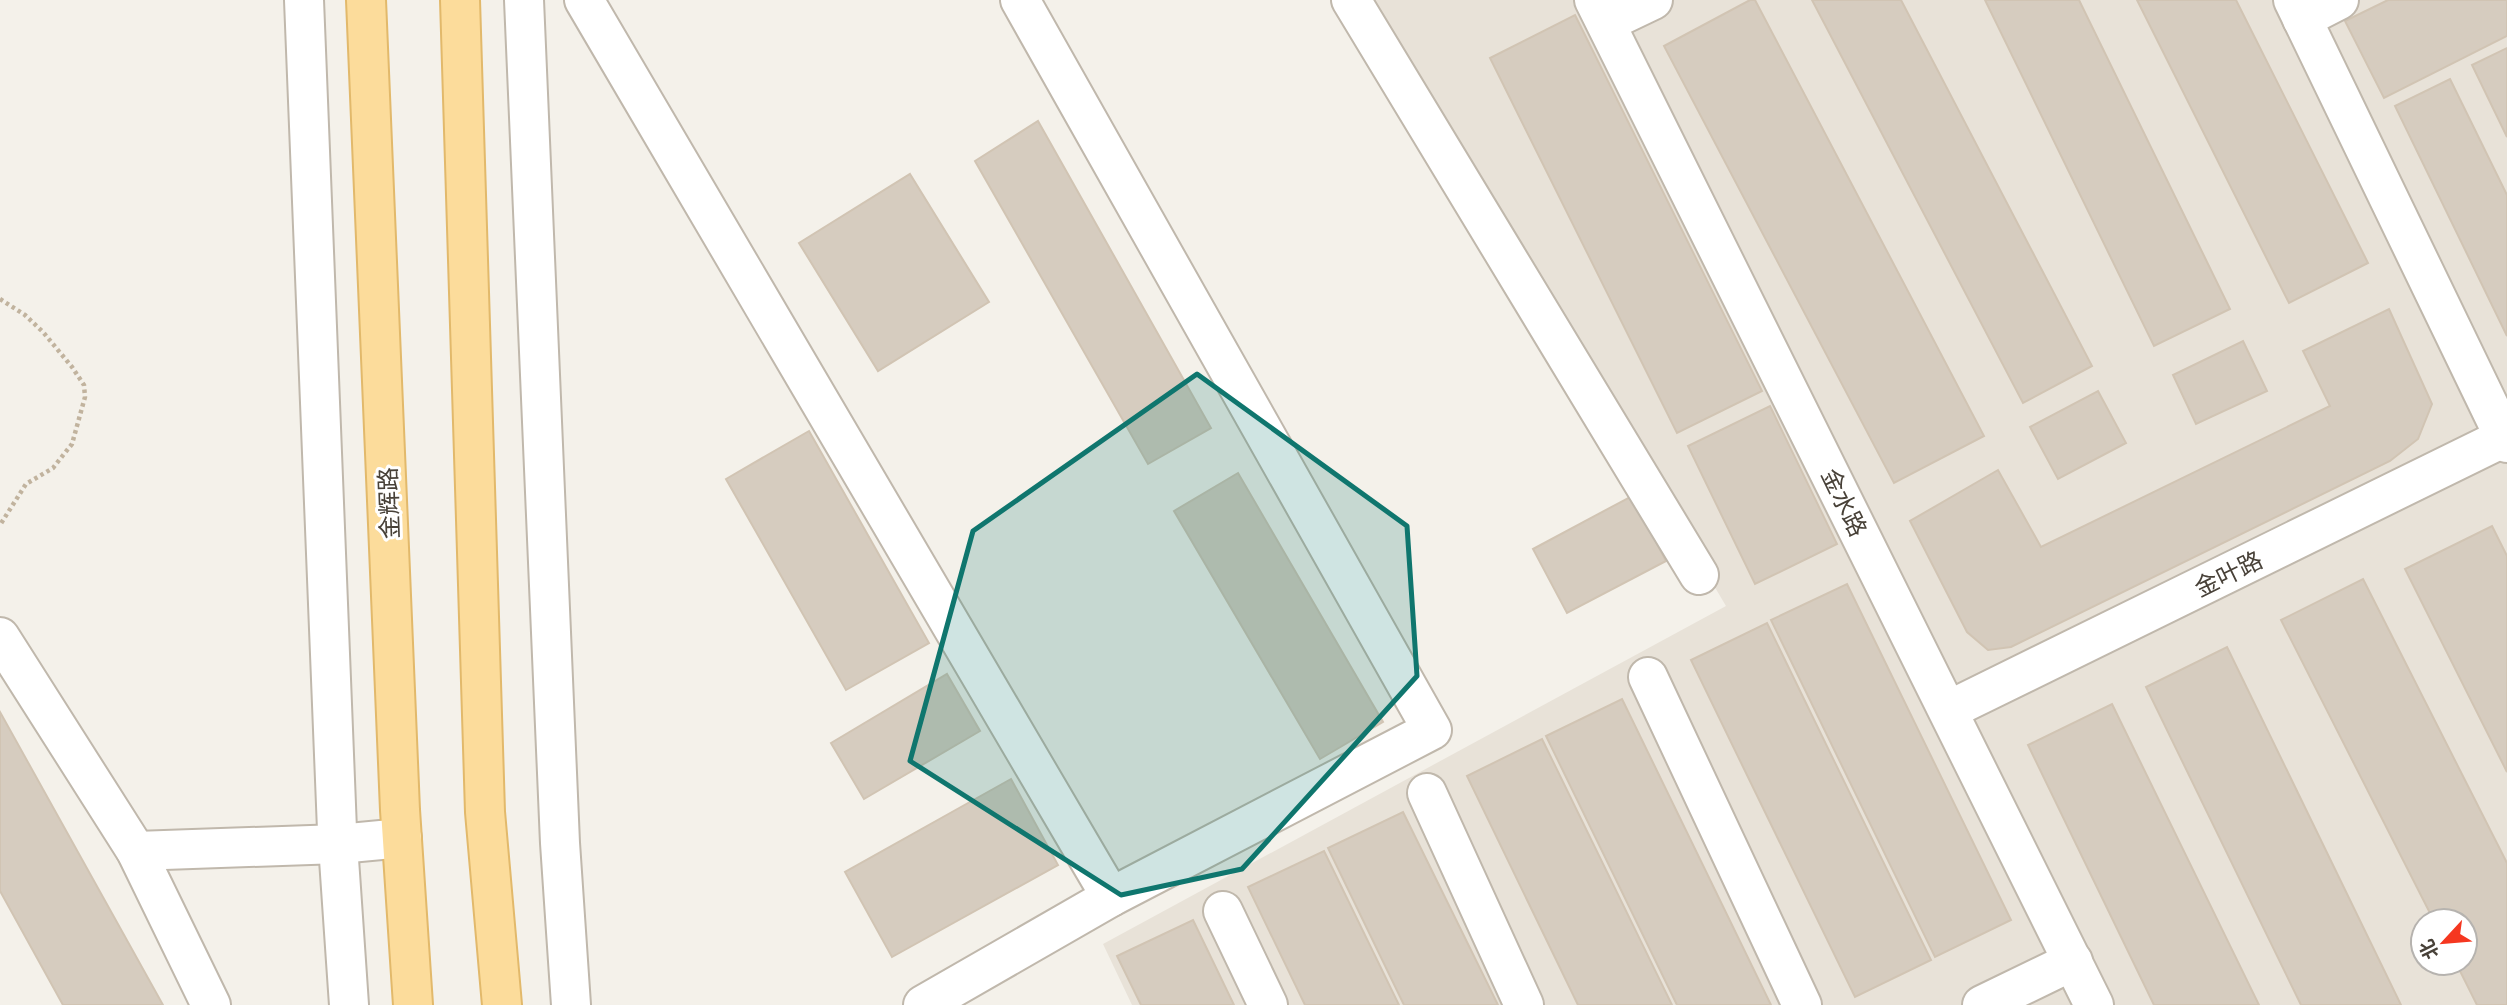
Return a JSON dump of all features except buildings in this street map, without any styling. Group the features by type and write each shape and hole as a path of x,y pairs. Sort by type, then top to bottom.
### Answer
{"main road":[{"name":"金辉路","path":"366,0 402,838 413,1005"},
{"path":"460,0 485,812 502,1005"}],"street":[{"path":"304,0 338,844 349,1005"},
{"path":"524,0 560,830 571,1005"},
{"path":"584,0 1111,897"},
{"path":"923,1005 1111,897 1432,730 1020,0"},
{"path":"1351,0 1699,575"},
{"path":"1601,11 1653,0"},
{"path":"2339,0 2297,9 2506,439"},
{"name":"金水路","path":"1601,11 2094,1005"},
{"name":"金叶路","path":"1949,710 2506,439"},
{"path":"4,652 136,851 211,1005"},
{"path":"1648,677 1802,1005"},
{"path":"1427,793 1524,1005"},
{"path":"136,851 338,844 402,838"},
{"path":"1223,911 1268,1005"},
{"path":"1982,1005 2073,961"}],"path":[{"path":"0,299 43,332 72,367 83,385 85,397 72,444 53,468 26,484 0,526"}],"highlighted area":[{"path":"1197,374 1407,526 1417,676 1242,869 1121,895 910,761 973,531"}],"shaded area":[{"path":"1367,0 2507,0 2507,1005 1132,1005 1103,944 1726,606"}]}
